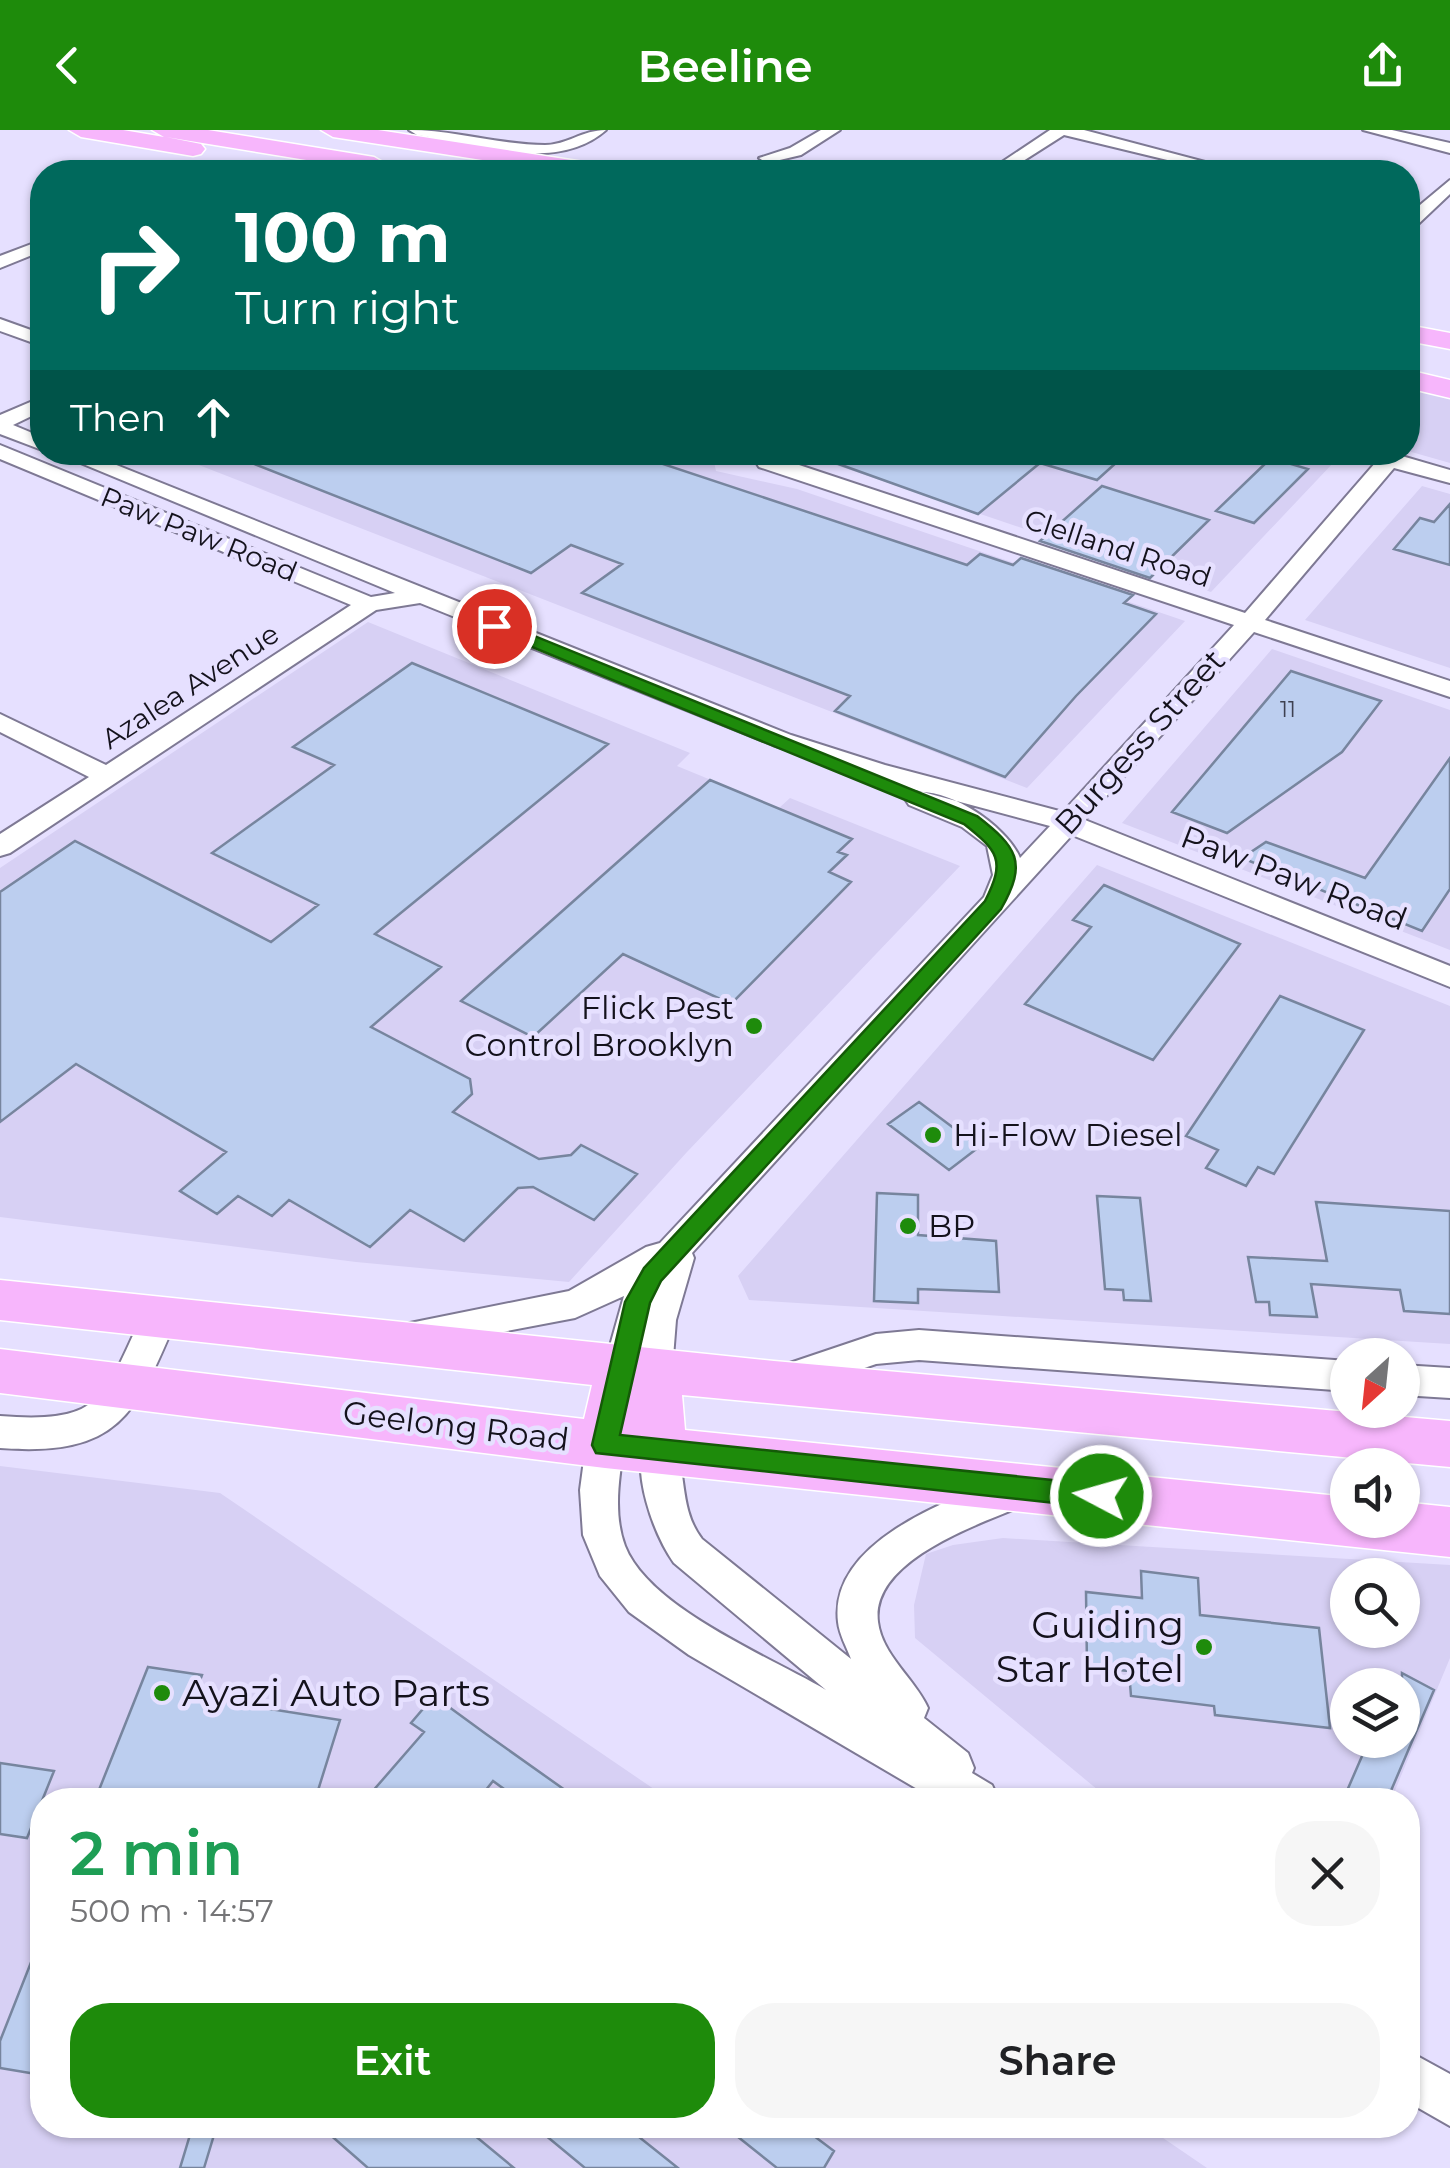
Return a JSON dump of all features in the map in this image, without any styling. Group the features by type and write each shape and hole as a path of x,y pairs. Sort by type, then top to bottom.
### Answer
{"highway":[{"path":"81,130 262,160"},
{"path":"164,130 348,160"},
{"path":"258,130 444,160"},
{"path":"333,130 525,160"},
{"path":"1420,319 1450,325"},
{"path":"1420,335 1450,341"},
{"path":"1420,354 1450,360"},
{"path":"1420,371 1450,377"},
{"path":"1420,382 1450,389"},
{"path":"0,1300 774,1383 1450,1444"},
{"path":"605,1445 638,1368"},
{"path":"638,1368 660,1450"},
{"name":"Geelong Road","path":"0,1370 605,1445 1450,1532"}],"street":[{"path":"416,130 544,150 564,147 598,130"},
{"path":"767,158 795,152 832,130"},
{"path":"1014,160 1062,130 1182,160"},
{"path":"1372,130 1450,148"},
{"path":"1420,210 1450,185"},
{"path":"0,263 30,250"},
{"path":"0,324 30,335"},
{"path":"0,425 30,410"},
{"path":"0,425 30,439"},
{"name":"Paw Paw Road","path":"0,451 30,464"},
{"name":"Paw Paw Road","path":"33,465 369,604"},
{"name":"Paw Paw Road","path":"95,465 782,740 1112,844 1450,977"},
{"name":"Clelland Road","path":"777,465 1450,690"},
{"name":"Burgess Street","path":"638,1368 683,1240 1249,622 1369,465"},
{"path":"1406,465 1450,478"},
{"path":"84,487 112,472"},
{"path":"369,604 378,590 372,577"},
{"name":"Azalea Avenue","path":"0,847 369,604 422,597"},
{"path":"0,722 108,776"},
{"name":"Paw Paw Road","path":"782,740 913,798 1060,830"},
{"path":"913,798 970,820 999,842 1008,873 994,904"},
{"path":"384,1340 575,1304 614,1285 683,1240"},
{"path":"0,1432 66,1434 90,1427 106,1416 129,1387 160,1315"},
{"path":"774,1383 876,1349 919,1345 1330,1375"},
{"path":"1420,1381 1450,1383"},
{"path":"605,1445 598,1493 601,1530 614,1566 638,1595 688,1630 958,1788"},
{"path":"660,1450 668,1514 674,1533 688,1551 977,1788"},
{"path":"980,1788 875,1670 861,1638 860,1596 866,1577 888,1552 1023,1488"},
{"path":"1420,2083 1450,2102"}],"shaded area":[{"path":"1420,384 1450,390 1450,463 1420,454"},
{"path":"199,465 715,465 716,471 797,489 1185,621 1027,788"},
{"path":"835,465 1331,465 1211,592"},
{"path":"1422,486 1450,494 1450,668 1305,620"},
{"path":"368,622 690,753 677,766 779,808 790,798 960,866 687,1152 569,1282 356,1262 0,1217 0,868"},
{"path":"1272,649 1450,710 1450,950 1122,823"},
{"path":"1097,865 1450,1006 1450,1344 1420,1342 1420,1338 1354,1338 749,1300 738,1276"},
{"path":"0,1466 220,1493 652,1788 30,1788 30,2138 1163,2138 1207,2168 0,2168"},
{"path":"1003,1538 1334,1558 1330,1558 1330,1648 1420,1648 1420,1563 1450,1565 1450,1658 1420,1730 1420,1668 1330,1668 1330,1758 1408,1758 1396,1788 1096,1788 915,1638 914,1605 926,1554 953,1545"}],"building":[{"path":"257,465 666,465 967,565 980,554 1013,565 1021,558 1133,595 1124,603 1156,614 1005,777 835,711 850,696 582,593 622,564 571,545 531,573"},
{"path":"841,465 1038,465 978,514"},
{"path":"1047,465 1114,465 1097,480"},
{"path":"1264,465 1308,469 1254,523 1216,511"},
{"path":"1102,486 1209,520 1150,578 1040,541"},
{"path":"1450,504 1450,565 1394,549 1420,518 1434,522"},
{"path":"412,663 608,744 375,934 441,967 371,1027 470,1079 472,1094 453,1112 539,1159 571,1155 581,1145 637,1174 594,1220 533,1187 518,1188 464,1241 410,1210 370,1247 289,1200 272,1216 238,1196 217,1214 180,1191 226,1152 76,1064 0,1122 0,892 75,841 271,942 318,905 212,853 334,765 293,747"},
{"path":"1291,671 1381,701 1342,752 1227,833 1172,812"},
{"path":"1450,758 1450,889 1422,931 1242,858 1266,842 1365,878"},
{"path":"710,780 852,839 838,852 847,855 829,872 851,882 731,1004 623,954 533,1037 461,1001"},
{"path":"1104,885 1240,944 1153,1060 1025,1004 1091,927 1073,920"},
{"path":"1280,996 1364,1030 1274,1174 1258,1167 1246,1186 1206,1168 1218,1150 1186,1136"},
{"name":"Hi-Flow Diesel","path":"919,1102 979,1147 949,1170 888,1124"},
{"path":"877,1193 918,1195 918,1235 996,1241 999,1292 918,1289 918,1303 874,1301"},
{"path":"1097,1196 1140,1198 1151,1301 1124,1300 1123,1290 1105,1289"},
{"path":"1316,1202 1450,1211 1450,1314 1404,1311 1400,1290 1311,1284 1317,1317 1270,1315 1269,1302 1256,1302 1248,1257 1327,1261"},
{"name":"Guiding Star Hotel","path":"1141,1571 1198,1578 1200,1615 1319,1628 1330,1728 1215,1715 1214,1706 1131,1696 1129,1671 1087,1667 1086,1592 1142,1598"},
{"path":"148,1667 202,1675 194,1697 340,1720 319,1788 100,1788"},
{"path":"1420,1683 1434,1690 1420,1723"},
{"path":"434,1696 562,1788 503,1788 493,1781 487,1788 375,1788 424,1732 411,1723"},
{"path":"1361,1758 1405,1758 1392,1788 1348,1788"},
{"path":"0,1763 54,1771 47,1788 30,1788 27,1838 0,1834"},
{"path":"30,1965 30,2073 0,2068 0,2041"},
{"path":"189,2138 213,2138 204,2168 180,2168"},
{"path":"334,2138 478,2138 514,2168 368,2168"},
{"path":"549,2138 640,2138 678,2168 585,2168"},
{"path":"739,2138 817,2138 834,2151 824,2168 777,2168"}],"place":[{"name":"Flick Pest Control Brooklyn","path":"754,1026"},
{"name":"Hi-Flow Diesel","path":"933,1135"},
{"name":"BP","path":"908,1226"},
{"name":"Guiding Star Hotel","path":"1204,1647"},
{"name":"Ayazi Auto Parts","path":"162,1693"}],"route":[{"path":"494,626 782,740 857,776 970,820 999,842 1007,862 1007,878 994,904 653,1274 638,1302 605,1445 1101,1496"}]}
